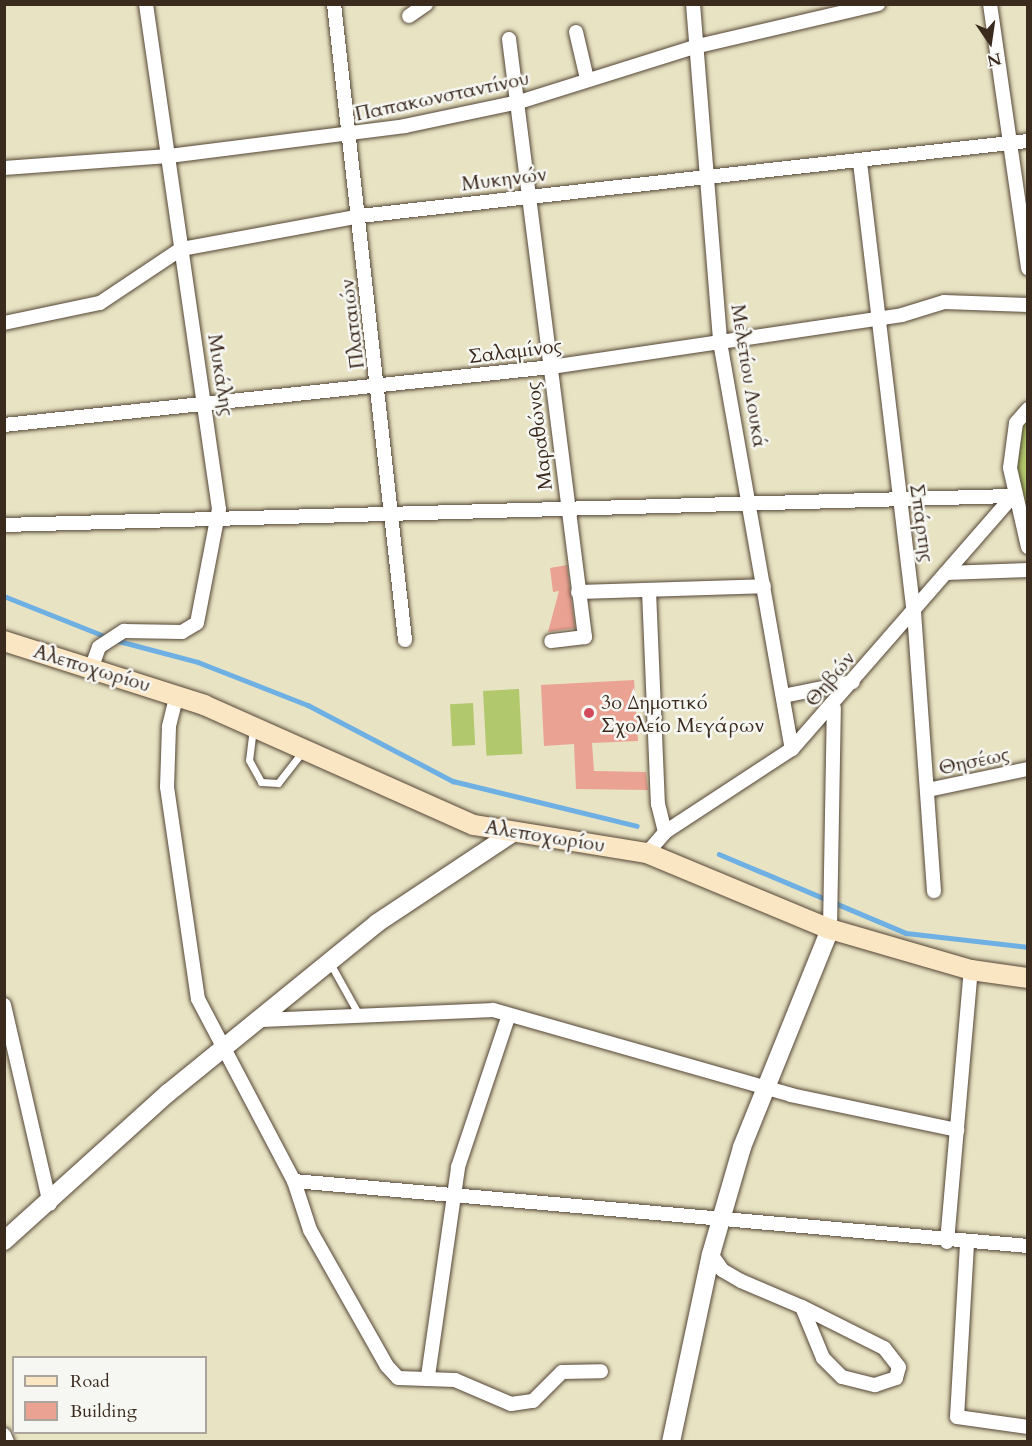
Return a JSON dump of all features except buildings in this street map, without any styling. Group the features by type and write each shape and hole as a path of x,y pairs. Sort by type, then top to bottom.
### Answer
{"main road":[{"name":"Αλεποχωρίου","path":"4,640 177,694 305,748 412,800 511,834 647,853 831,924 971,970 1028,978"}],"street":[{"name":"Μυκάλης","path":"91,669 99,647 124,631 182,632 197,623 217,522 206,402 181,249 146,4"},
{"name":"Πλαταιών","path":"334,4 360,216 405,640"},
{"path":"409,16 426,4"},
{"name":"Μελετίου Λουκά","path":"693,4 720,342 792,749"},
{"name":"Παπακωνσταντίνου","path":"4,168 169,156 350,136 519,102 587,79 826,10 878,4"},
{"path":"990,4 1028,268"},
{"path":"576,32 587,79"},
{"name":"Μαραθώνος","path":"509,39 519,102 585,637 551,641"},
{"name":"Μυκηνών","path":"4,323 100,303 181,249 360,216 707,176 860,162 1028,141"},
{"name":"Σπάρτης","path":"860,162 876,320 914,612 934,891"},
{"name":"Σαλαμίνος","path":"4,424 206,402 379,388 551,367 876,320 944,302 1028,305"},
{"path":"1028,409 1013,436 1013,496 1028,547"},
{"path":"4,525 217,522 898,496 1013,496"},
{"name":"Θηβών","path":"647,853 665,832 792,749 834,708 853,682 1013,496"},
{"path":"946,573 1028,570"},
{"path":"578,592 764,586"},
{"path":"649,591 658,804 665,832"},
{"path":"783,696 853,682"},
{"path":"177,694 167,788 196,989 223,1052 294,1181 310,1230 392,1374 428,1376 523,1404 543,1394 562,1372 601,1371"},
{"path":"671,1442 711,1254 724,1219 742,1148 831,924 834,893 834,708"},
{"name":"Θησέως","path":"928,790 1028,769"},
{"path":"4,1241 50,1204 168,1093 263,1020 376,923 511,834"},
{"path":"947,1242 971,970"},
{"path":"4,1005 50,1204"},
{"path":"263,1020 475,1008 509,1015 768,1086 957,1130"},
{"path":"428,1376 454,1196 465,1143 509,1015"},
{"path":"294,1181 724,1219 967,1244 1028,1246"},
{"path":"967,1244 957,1417 1028,1427"},
{"path":"711,1254 722,1270 741,1281 802,1307 884,1348 899,1367 896,1378 868,1385 830,1369 802,1307"},
{"path":"5,1436 7,1442"}],"lane":[{"path":"254,725 249,760 261,782 278,783 305,748"},
{"path":"330,963 359,1015"}],"green space":[{"path":"1027,415 1027,539 1015,495 1014,437"},
{"path":"519,689 522,754 486,756 483,691"},
{"path":"473,703 475,745 452,746 450,704"}],"waterway":[{"path":"4,596 107,637"},
{"path":"115,640 198,662 308,705 453,781 637,826"},
{"path":"719,854 906,933 1028,947"}],"place":[{"name":"3ο Δημοτικό Σχολείο Μεγάρων","path":"589,713"}]}
